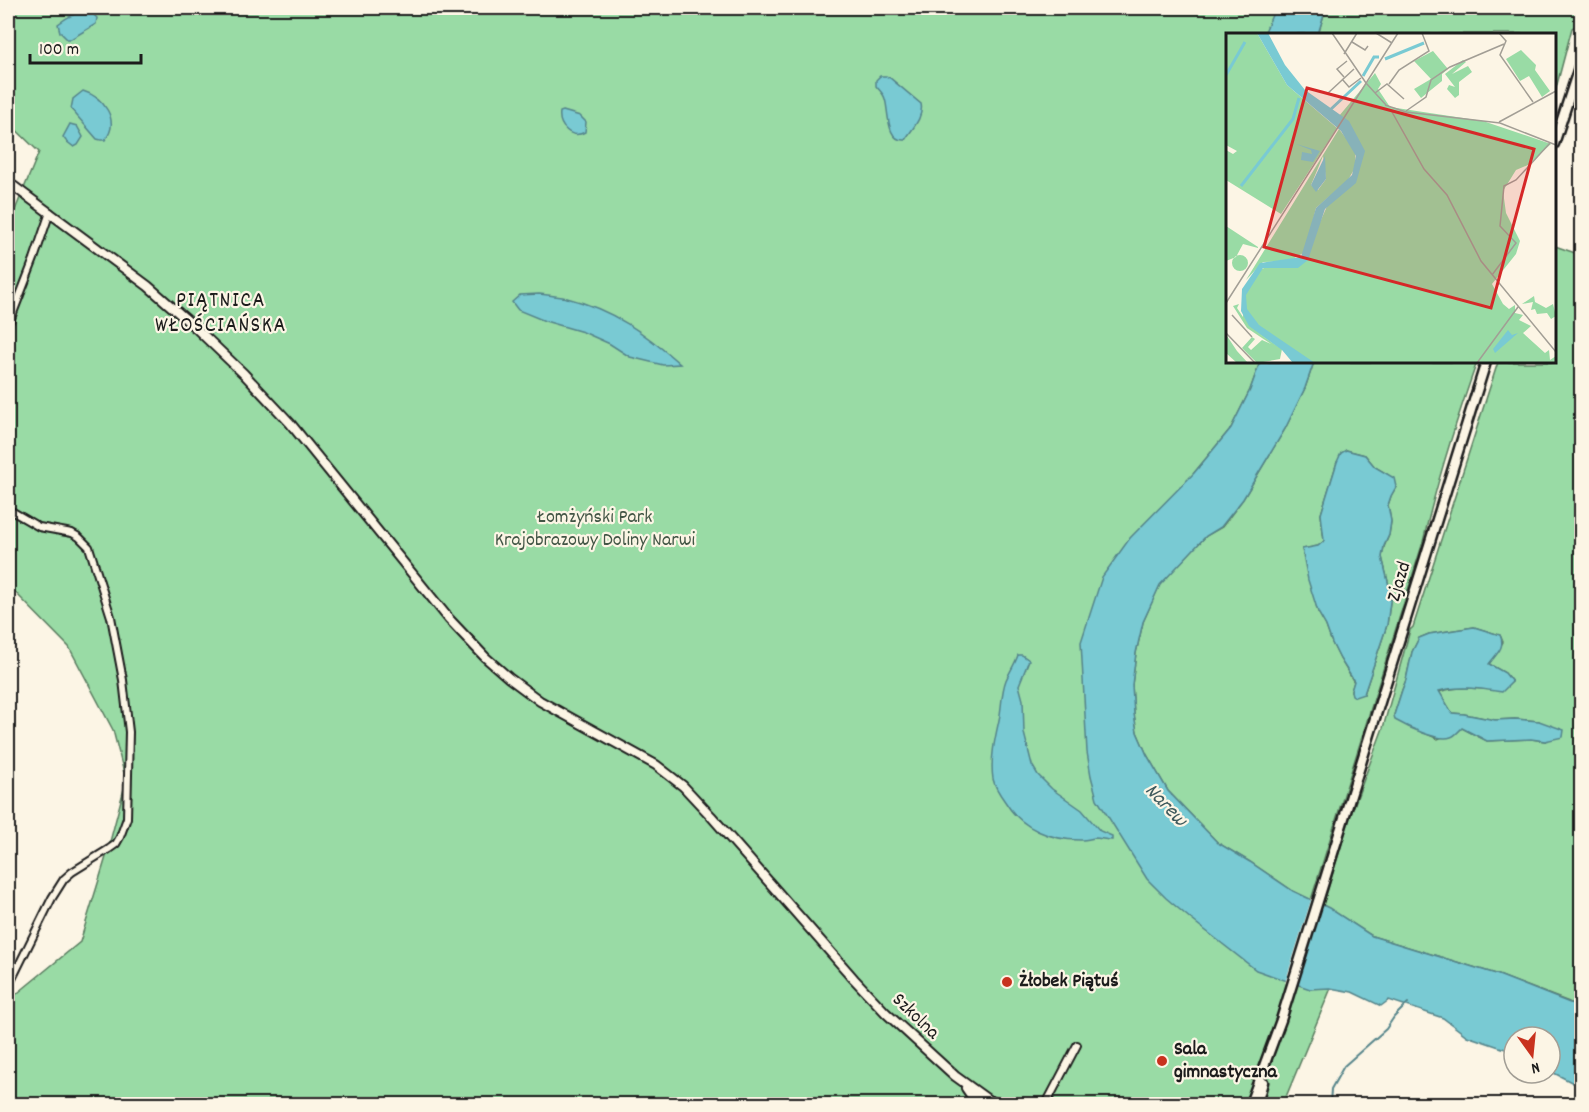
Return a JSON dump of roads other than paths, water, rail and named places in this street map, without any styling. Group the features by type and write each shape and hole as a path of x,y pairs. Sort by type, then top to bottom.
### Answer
{"main road":[{"path":"1556,138 1581,58"},
{"name":"Zjazd","path":"1275,1036 1486,363"},
{"path":"1250,1104 1275,1036"},
{"path":"1257,1104 1275,1036"}],"street":[{"name":"Szkolna","path":"8,182 148,286 244,374 290,423 449,619 495,667 540,701 656,765 683,786 854,980 886,1013 986,1104"},
{"path":"8,326 50,212"},
{"path":"8,509 39,527 72,533 80,537 89,547 111,617 123,680 129,732 127,818 120,837 116,844 64,879 52,898 8,987"},
{"path":"1046,1104 1077,1045"},
{"name":"Szkolna","path":"955,1076 986,1104"}],"water":[{"path":"1275,8 1326,8 1318,33 1264,33"},
{"path":"89,10 97,18 96,24 71,39 67,39 60,32 58,24 72,15"},
{"path":"880,76 890,78 921,104 921,114 905,140 894,136 891,131 883,94 876,86 876,80"},
{"path":"83,91 97,98 107,110 111,125 105,140 97,139 71,109 73,99"},
{"path":"560,112 580,116 586,122 585,132 575,134 566,130 560,117"},
{"path":"70,124 77,126 83,137 74,147 63,137"},
{"path":"539,294 567,298 614,316 654,342 680,364 663,365 630,357 610,344 583,332 518,310 512,302 520,295"},
{"name":"Narew","path":"1260,363 1314,363 1305,388 1285,429 1243,499 1221,527 1206,536 1160,585 1143,622 1132,685 1137,732 1147,755 1168,791 1218,843 1293,891 1329,908 1372,936 1496,974 1580,1007 1582,1009 1581,1087 1562,1077 1562,1025 1502,1025 1502,1048 1467,1036 1443,1018 1389,1000 1381,1006 1352,992 1330,988 1310,989 1256,970 1192,920 1147,879 1097,799 1087,752 1081,642 1102,577 1130,538 1194,473 1231,428 1250,390"},
{"path":"1346,450 1365,455 1375,467 1394,478 1396,487 1388,505 1391,521 1382,557 1391,594 1387,625 1364,694 1355,697 1351,691 1354,681 1340,659 1318,612 1308,580 1302,549 1318,546 1324,541 1321,514 1337,462 1341,453"},
{"path":"1474,627 1500,635 1501,647 1489,664 1505,673 1512,682 1502,692 1462,688 1439,691 1452,713 1495,720 1539,721 1564,730 1563,737 1545,741 1531,739 1487,741 1462,728 1446,738 1431,736 1395,720 1394,715 1406,680 1412,652 1419,638 1429,634"},
{"path":"1018,655 1029,660 1019,685 1023,700 1024,733 1032,765 1052,789 1082,810 1100,831 1112,836 1112,840 1058,838 1038,831 1020,820 997,789 992,772 1002,695 1006,680"}],"waterway":[{"path":"1330,1104 1331,1089 1344,1066 1386,1029 1408,1003"}],"place":[{"name":"Żłobek Piątuś","path":"1007,982"},
{"name":"Sala gimnastyczna","path":"1162,1061"}],"district":[{"name":"PIĄTNICA WŁOŚCIAŃSKA","path":"221,314"}],"park label":[{"name":"Łomżyński Park Krajobrazowy Doliny Narwi","path":"595,530"}]}
